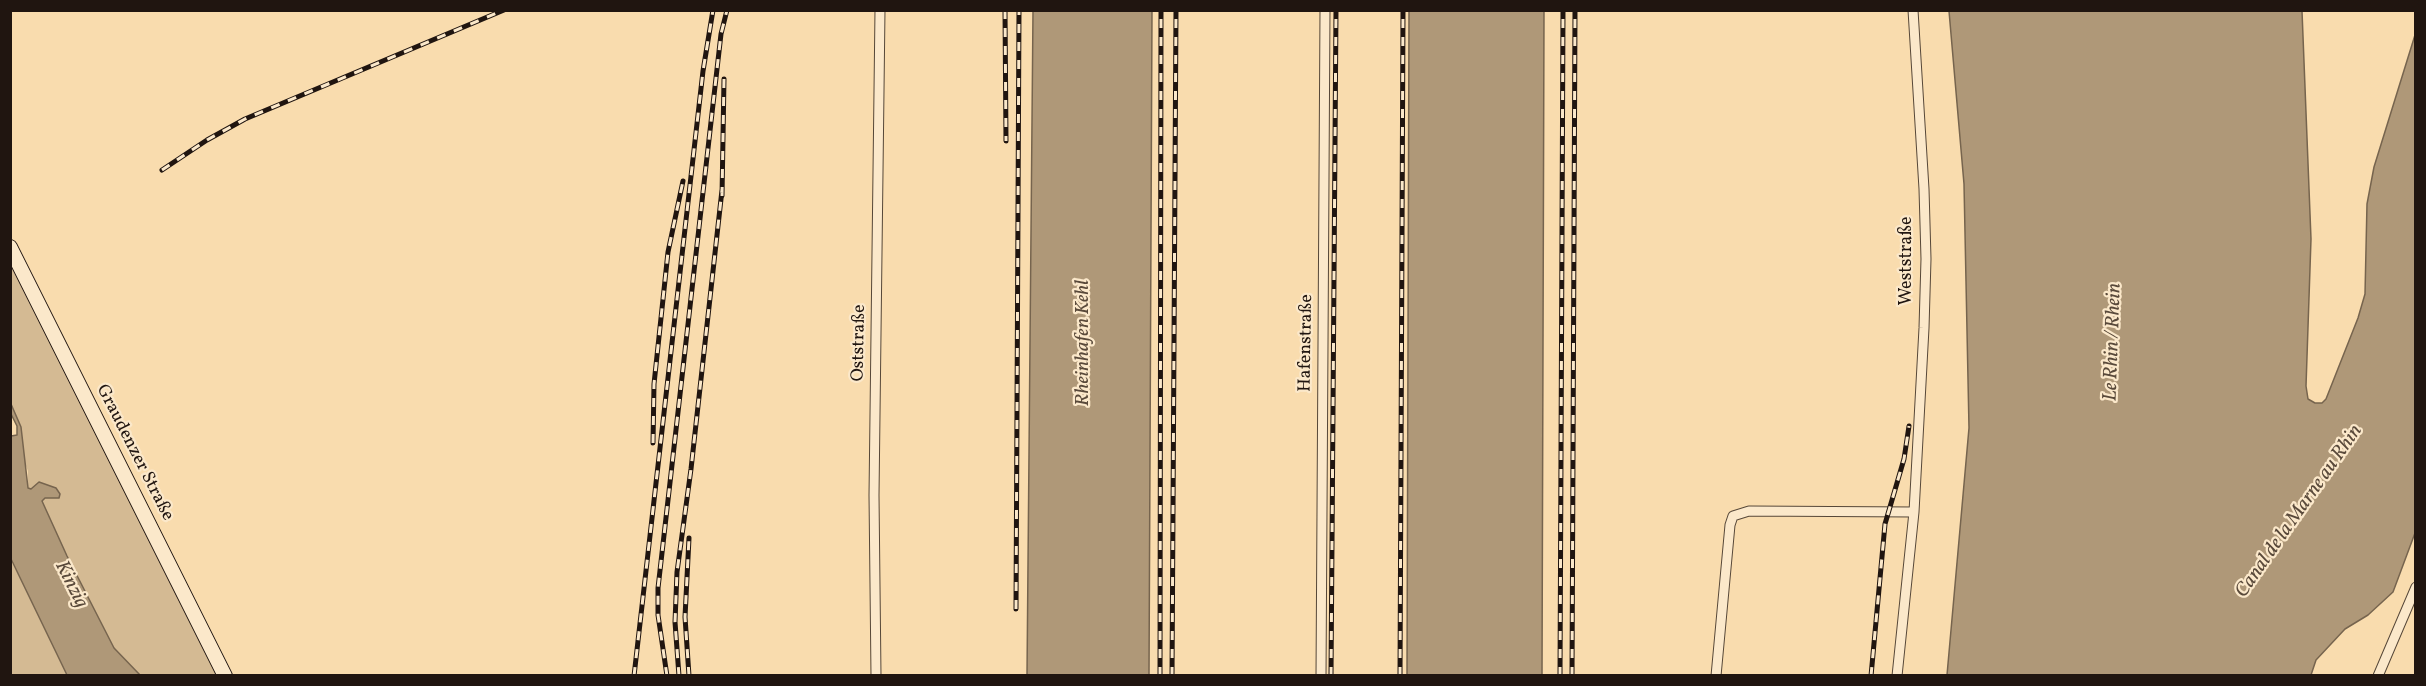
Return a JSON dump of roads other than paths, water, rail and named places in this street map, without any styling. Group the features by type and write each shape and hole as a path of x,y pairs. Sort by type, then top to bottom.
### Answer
{"street":[{"name":"Oststraße","path":"876,675 874,495 880,10"},
{"name":"Hafenstraße","path":"1321,675 1325,10"},
{"name":"Weststraße","path":"1896,675 1914,512 1926,259 1921,125 1913,10"},
{"name":"Graudenzer Straße","path":"10,247 225,675"},
{"path":"1716,675 1730,525 1733,516 1749,511 1914,512"},
{"path":"2378,675 2415,587"}],"water":[{"name":"Rheinhafen Kehl","path":"1033,11 1152,11 1149,675 1027,675"},
{"path":"1409,11 1544,11 1542,675 1407,675"},
{"path":"1949,11 2302,11 2311,239 2306,386 2308,399 2315,403 2322,403 2326,399 2365,294 2367,204 2374,167 2415,35 2415,533 2393,592 2368,615 2345,629 2316,660 2311,675 1947,675 1969,428 1964,184"},
{"name":"Kinzig","path":"11,404 21,427 28,488 31,489 39,482 56,488 60,494 59,498 45,498 42,501 114,648 140,675 67,675 11,559 11,436 17,435 17,426 11,414"}],"railway":[{"path":"162,170 207,140 245,119 504,10"},
{"path":"634,676 703,71 713,10"},
{"path":"667,676 658,615 658,588 721,34 727,10"},
{"path":"1005,10 1006,141"},
{"path":"1016,609 1019,10"},
{"path":"1160,676 1161,10"},
{"path":"1172,676 1176,10"},
{"path":"1331,676 1336,10"},
{"path":"1400,676 1403,10"},
{"path":"1560,676 1563,10"},
{"path":"1572,676 1575,10"},
{"path":"722,196 724,79"},
{"path":"653,443 654,384 668,252 683,181"},
{"path":"679,676 675,622 677,572 691,469 722,190"},
{"path":"1871,676 1885,524 1904,459 1909,426"},
{"path":"689,538 685,617 689,676"}],"water label":[{"name":"Le Rhin / Rhein","path":"2114,342"},
{"name":"Canal de la Marne au Rhin","path":"2300,512"}]}
